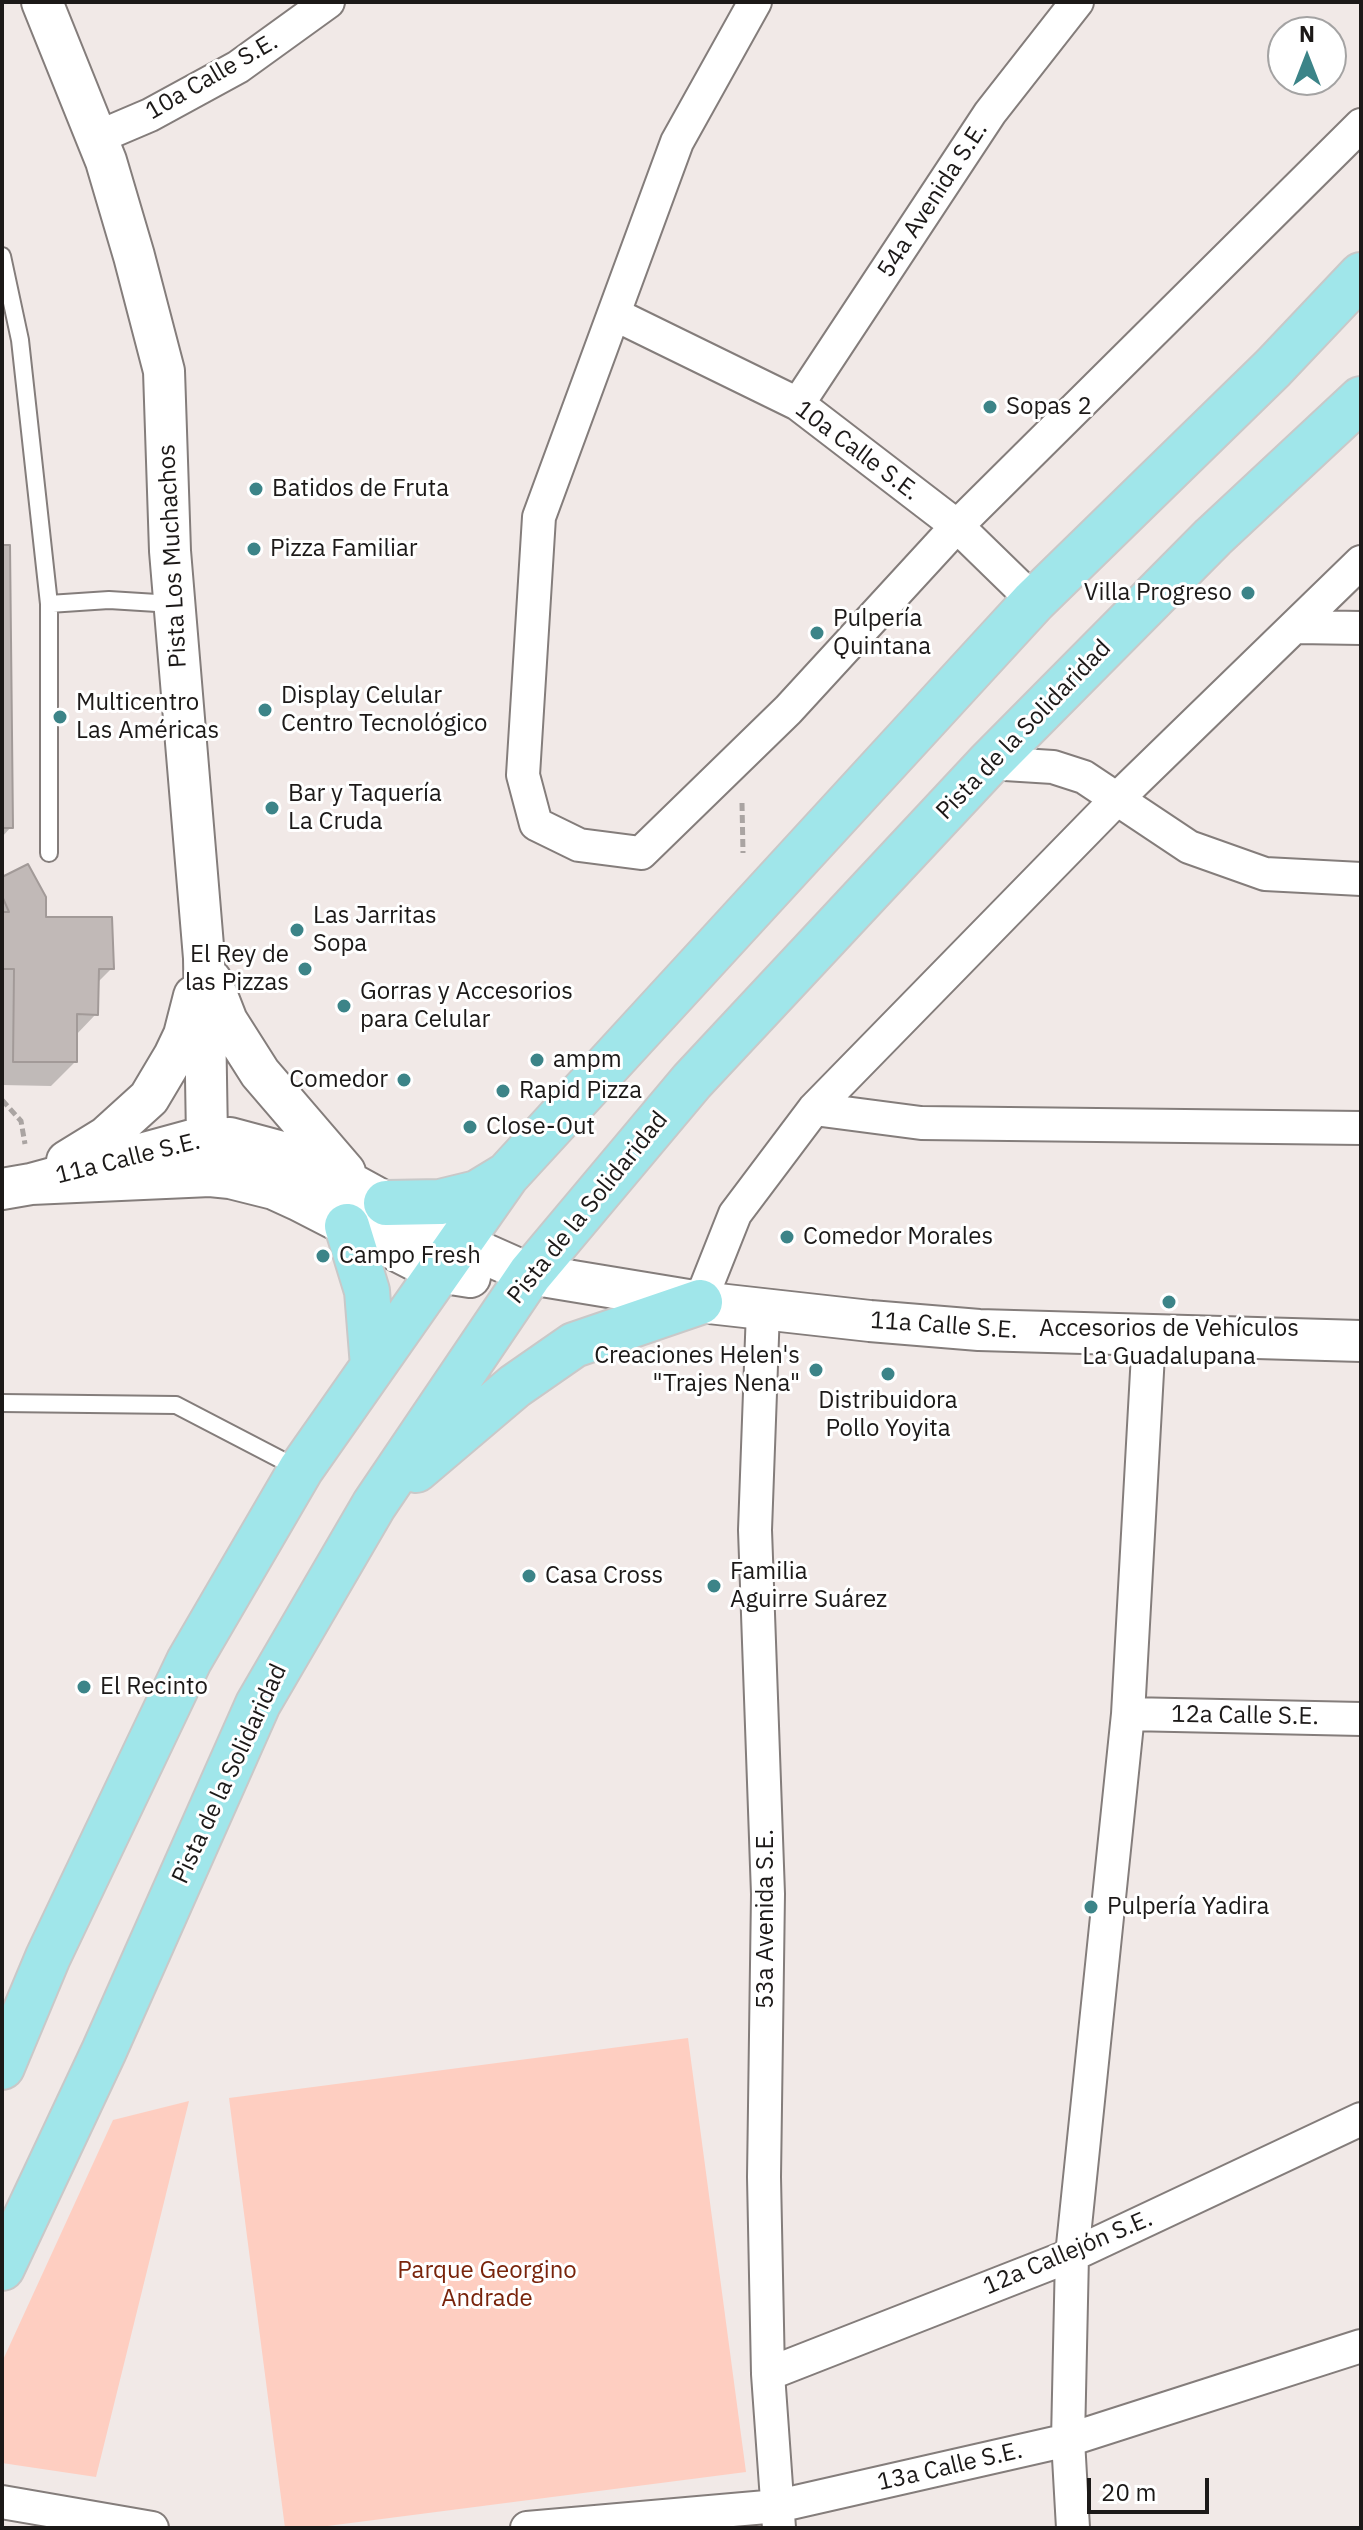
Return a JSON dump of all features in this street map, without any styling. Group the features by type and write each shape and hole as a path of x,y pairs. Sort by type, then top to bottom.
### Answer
{"main road":[{"path":"2,2067 48,1957 189,1661 301,1469 507,1175 1034,601 1273,368 1361,275"},
{"name":"Pista de la Solidaridad","path":"2,2268 110,2036 258,1704 374,1505 530,1274 692,1081 989,763 1213,537 1361,399"},
{"path":"373,1366 363,1204 440,1202 477,1193 507,1175"},
{"path":"374,1505 515,1386 574,1345 700,1302"}],"street":[{"name":"Pista Los Muchachos","path":"42,2 106,161 164,371 170,551 204,958 209,1157"},
{"path":"755,2 677,142 539,517 523,775 536,824 579,845 641,853 788,710 957,526 1361,125"},
{"name":"54a Avenida S.E.","path":"798,404 990,113 1077,2"},
{"name":"10a Calle S.E.","path":"96,138 150,115 238,67 326,4"},
{"name":"10a Calle S.E.","path":"614,314 798,404 957,526 1034,601"},
{"path":"700,1302 735,1214 814,1109 1118,798 1361,562"},
{"path":"1297,627 1361,628"},
{"path":"989,763 1053,767 1084,777 1189,847 1265,874 1361,879"},
{"path":"16,1186 106,1137 149,1098 184,1035 204,958"},
{"path":"204,958 222,1009 240,1044 363,1204"},
{"path":"814,1109 921,1123 1361,1128"},
{"name":"11a Calle S.E.","path":"16,1186 158,1148 209,1157 230,1178 363,1204 448,1257 496,1261 530,1274 700,1302 979,1330 1361,1341"},
{"name":"53a Avenida S.E.","path":"763,1310 755,1530 768,1894 764,2177 768,2374 778,2517"},
{"path":"1073,2528 1068,2440 1072,2255 1128,1714 1149,1336"},
{"name":"12a Calle S.E.","path":"1128,1714 1361,1719"},
{"name":"12a Callejón S.E.","path":"768,2374 1072,2255 1361,2119"},
{"name":"13a Calle S.E.","path":"527,2528 778,2517 1068,2440 1361,2346"},
{"path":"15,2512 152,2528"}],"lane":[{"path":"2,256 20,340 49,604 49,853"},
{"path":"49,604 109,600 174,604"},
{"path":"2,1403 176,1405 301,1469"}],"path":[{"path":"738,759 744,824 743,856"},
{"path":"2,1100 21,1121 16,1186"}],"green space":[{"name":"Parque Georgino Andrade","path":"688,2038 746,2472 312,2528 285,2528 229,2098"},
{"path":"189,2101 96,2477 2,2463 2,2362 113,2120"}],"building":[{"path":"2,545 10,545 13,828 2,828"},
{"path":"28,864 46,897 46,917 112,917 114,969 99,969 98,1015 77,1014 77,1062 13,1062 14,969 2,969 2,912 9,912 2,896 2,877"}],"place":[{"name":"Sopas 2","path":"990,407"},
{"name":"Batidos de Fruta","path":"256,489"},
{"name":"Pizza Familiar","path":"254,549"},
{"name":"Villa Progreso","path":"1248,593"},
{"name":"Pulpería Quintana","path":"817,633"},
{"name":"Display Celular Centro Tecnológico","path":"265,710"},
{"name":"Multicentro Las Américas","path":"60,717"},
{"name":"Bar y Taquería La Cruda","path":"272,808"},
{"name":"Las Jarritas Sopa","path":"297,930"},
{"name":"El Rey de las Pizzas","path":"305,969"},
{"name":"Gorras y Accesorios para Celular","path":"344,1006"},
{"name":"ampm","path":"537,1060"},
{"name":"Comedor","path":"404,1080"},
{"name":"Rapid Pizza","path":"503,1091"},
{"name":"Close-Out","path":"470,1127"},
{"name":"Comedor Morales","path":"787,1237"},
{"name":"Campo Fresh","path":"323,1256"},
{"name":"Accesorios de Vehículos La Guadalupana","path":"1169,1302"},
{"name":"Creaciones Helen's \"Trajes Nena\"","path":"816,1370"},
{"name":"Distribuidora Pollo Yoyita","path":"888,1374"},
{"name":"Casa Cross","path":"529,1576"},
{"name":"Familia Aguirre Suárez","path":"714,1586"},
{"name":"El Recinto","path":"84,1687"},
{"name":"Pulpería Yadira","path":"1091,1907"}]}
